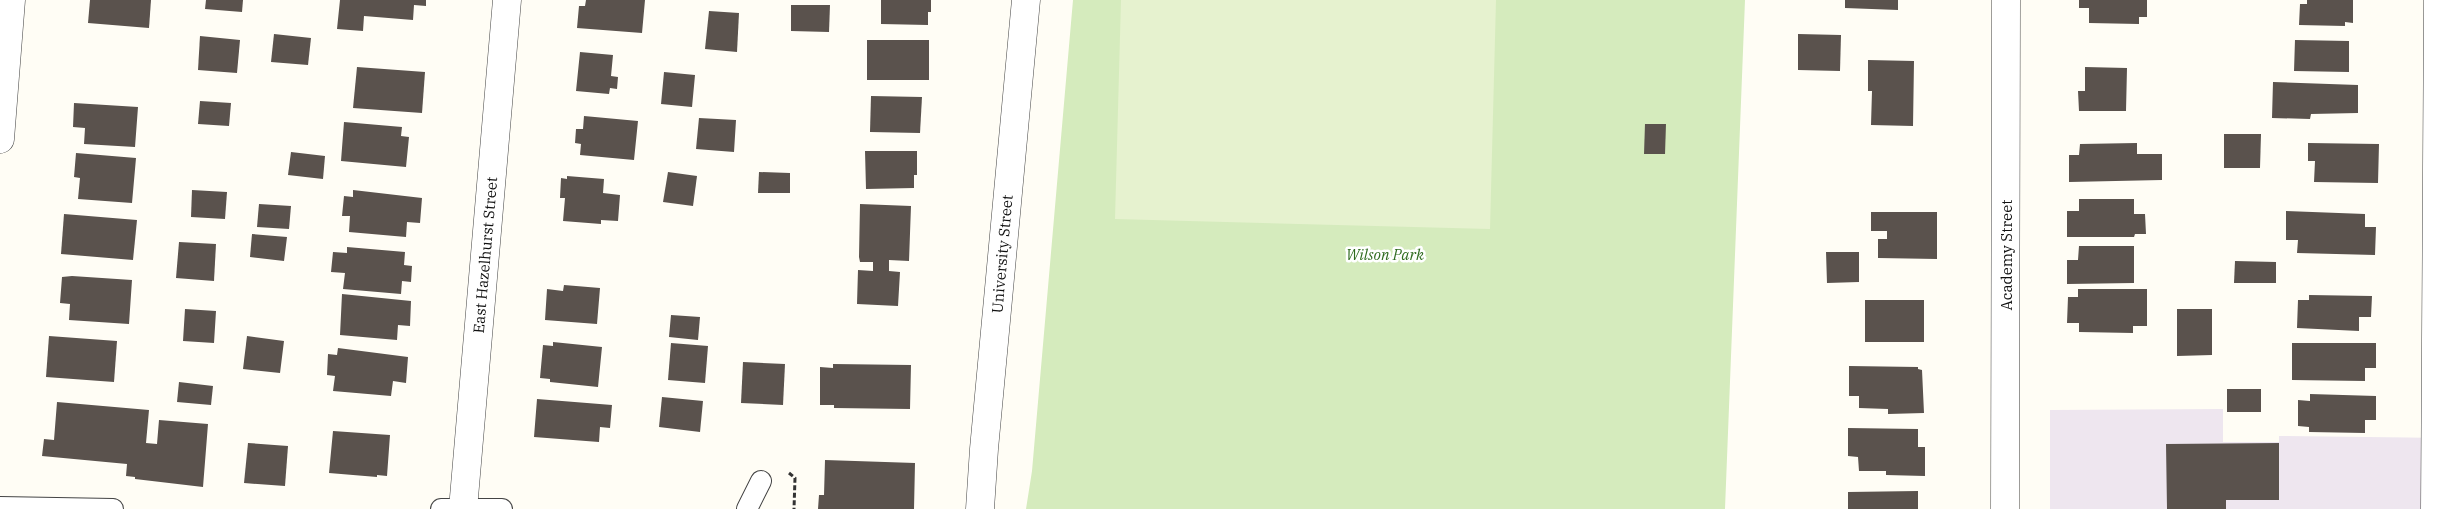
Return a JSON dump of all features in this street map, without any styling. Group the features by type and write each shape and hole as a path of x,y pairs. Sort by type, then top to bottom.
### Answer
{"street":[{"path":"0,139 11,0"},
{"name":"East Hazelhurst Street","path":"463,509 507,0"},
{"name":"University Street","path":"980,509 985,429 1026,0"},
{"name":"Academy Street","path":"2005,509 2006,0"},
{"path":"2438,0 2439,504"}],"lane":[{"path":"747,509 761,481"},
{"path":"0,507 113,509"},
{"path":"441,509 502,509"}],"shaded area":[{"path":"2223,409 2223,442 2279,442 2279,436 2448,438 2448,509 2050,509 2050,410"}],"green space":[{"name":"Wilson Park","path":"1073,0 1745,0 1725,509 1026,509 1032,471"},
{"path":"1121,0 1496,0 1490,229 1115,219"}],"building":[{"path":"90,0 151,0 149,28 88,23"},
{"path":"206,0 243,0 242,12 205,9"},
{"path":"340,0 426,0 426,6 414,5 413,20 364,16 363,31 337,29"},
{"path":"586,0 645,0 642,33 577,28 579,6 585,6"},
{"path":"881,0 931,0 931,12 928,12 928,25 881,24"},
{"path":"1845,0 1898,0 1898,10 1845,8"},
{"path":"2079,0 2147,0 2147,17 2139,17 2139,24 2089,23 2089,8 2079,8"},
{"path":"2307,0 2353,0 2353,23 2345,22 2345,26 2299,25 2300,4 2307,4"},
{"path":"791,5 830,5 829,32 791,31"},
{"path":"709,11 739,13 737,52 705,49"},
{"path":"274,34 311,38 308,65 271,62"},
{"path":"1798,34 1841,35 1840,71 1798,70"},
{"path":"200,36 240,40 237,73 198,70"},
{"path":"867,40 929,40 929,80 867,80"},
{"path":"2295,40 2349,41 2349,72 2294,71"},
{"path":"580,52 613,55 611,76 618,77 617,89 610,88 609,94 576,91"},
{"path":"1868,60 1914,61 1913,126 1871,125 1872,91 1868,91"},
{"path":"357,67 425,72 422,113 353,108"},
{"path":"2085,67 2127,68 2126,111 2079,111 2078,91 2085,91"},
{"path":"664,72 695,75 692,107 661,104"},
{"path":"2273,82 2358,85 2358,113 2311,114 2310,119 2272,118"},
{"path":"871,96 922,97 920,133 870,132"},
{"path":"200,101 231,103 229,126 198,124"},
{"path":"74,103 138,107 135,147 84,144 85,128 73,127"},
{"path":"584,116 638,121 634,160 580,155 581,144 575,143 576,129 583,129"},
{"path":"699,118 736,120 734,152 696,149"},
{"path":"344,122 402,127 401,136 409,137 406,167 341,161"},
{"path":"1645,124 1666,124 1665,154 1644,154"},
{"path":"2224,134 2261,134 2260,168 2224,168"},
{"path":"2137,143 2137,154 2162,154 2162,180 2069,182 2069,155 2079,155 2080,144"},
{"path":"2308,143 2379,144 2378,183 2314,182 2315,161 2308,161"},
{"path":"865,151 917,151 917,175 914,175 914,188 866,189"},
{"path":"291,152 325,156 323,179 288,175"},
{"path":"76,153 136,158 132,203 78,199 80,178 74,177"},
{"path":"668,172 697,176 693,206 663,202"},
{"path":"759,172 790,173 790,193 758,193"},
{"path":"567,176 604,179 603,193 620,195 618,221 601,220 601,224 563,221 565,198 560,198 561,178 567,179"},
{"path":"192,190 227,192 225,219 191,217"},
{"path":"353,190 422,198 420,223 407,222 406,237 349,232 350,216 342,216 344,196 353,197"},
{"path":"2079,199 2134,199 2134,214 2145,214 2146,234 2135,234 2134,237 2067,237 2067,211 2079,211"},
{"path":"259,204 291,206 289,229 257,227"},
{"path":"860,204 911,206 909,261 889,260 889,271 900,272 898,306 857,304 858,270 873,271 873,262 860,262 859,257"},
{"path":"2286,211 2365,214 2365,227 2376,227 2375,255 2297,253 2298,240 2286,240"},
{"path":"1871,212 1937,212 1937,259 1878,258 1878,239 1887,239 1887,231 1871,231"},
{"path":"64,214 137,220 133,260 61,254"},
{"path":"252,234 287,237 284,261 250,257"},
{"path":"179,242 216,244 214,281 176,278"},
{"path":"2079,246 2134,246 2134,283 2067,284 2067,260 2078,260"},
{"path":"347,247 405,252 404,265 412,266 411,282 402,281 401,294 343,289 345,273 331,272 333,252 347,253"},
{"path":"1826,252 1859,252 1859,282 1827,283"},
{"path":"2235,261 2276,262 2276,283 2234,283"},
{"path":"62,277 132,280 129,324 69,320 70,304 60,303"},
{"path":"564,285 600,288 597,324 545,320 547,289 563,291"},
{"path":"2078,289 2147,289 2147,326 2133,326 2133,333 2079,332 2079,323 2067,323 2068,297 2078,297"},
{"path":"342,294 411,301 410,326 398,325 397,340 340,335"},
{"path":"2309,295 2372,296 2371,317 2359,317 2359,331 2297,328 2298,300 2309,300"},
{"path":"1865,300 1924,300 1924,342 1865,342"},
{"path":"185,309 216,311 214,343 183,341"},
{"path":"2177,309 2212,309 2212,355 2177,356"},
{"path":"671,315 700,317 698,340 669,337"},
{"path":"49,336 117,341 114,382 46,377"},
{"path":"247,336 284,341 280,373 243,369"},
{"path":"553,342 602,347 598,387 550,382 550,379 540,378 543,345 553,346"},
{"path":"671,343 708,346 705,383 668,380"},
{"path":"2292,343 2376,343 2376,368 2365,368 2365,381 2292,380"},
{"path":"338,348 408,357 406,383 393,381 391,396 333,391 335,376 327,375 328,354 337,355"},
{"path":"743,362 785,364 783,405 741,403"},
{"path":"833,364 911,365 910,409 834,408 834,405 820,405 820,367 833,368"},
{"path":"1849,366 1918,367 1918,369 1922,370 1924,413 1888,414 1888,409 1859,408 1859,396 1849,396"},
{"path":"179,382 213,386 211,405 177,402"},
{"path":"2227,389 2261,389 2261,412 2227,412"},
{"path":"2310,394 2376,396 2376,420 2365,420 2365,433 2309,432 2309,427 2298,426 2298,400 2310,401"},
{"path":"662,397 703,401 700,432 659,427"},
{"path":"537,399 612,405 610,428 600,427 599,442 534,437"},
{"path":"57,402 149,410 146,443 157,444 159,420 208,424 203,487 135,479 135,477 126,476 127,464 42,456 44,439 54,440"},
{"path":"1848,428 1918,429 1918,447 1925,447 1925,476 1886,475 1886,471 1859,471 1858,457 1848,456"},
{"path":"333,431 390,435 387,476 377,475 377,477 329,473"},
{"path":"248,443 288,446 285,486 244,483"},
{"path":"2279,443 2279,500 2226,500 2226,509 2167,509 2166,444"},
{"path":"825,460 915,463 914,509 818,509 819,495 824,495"},
{"path":"1918,491 1918,509 1848,509 1848,492"}]}
